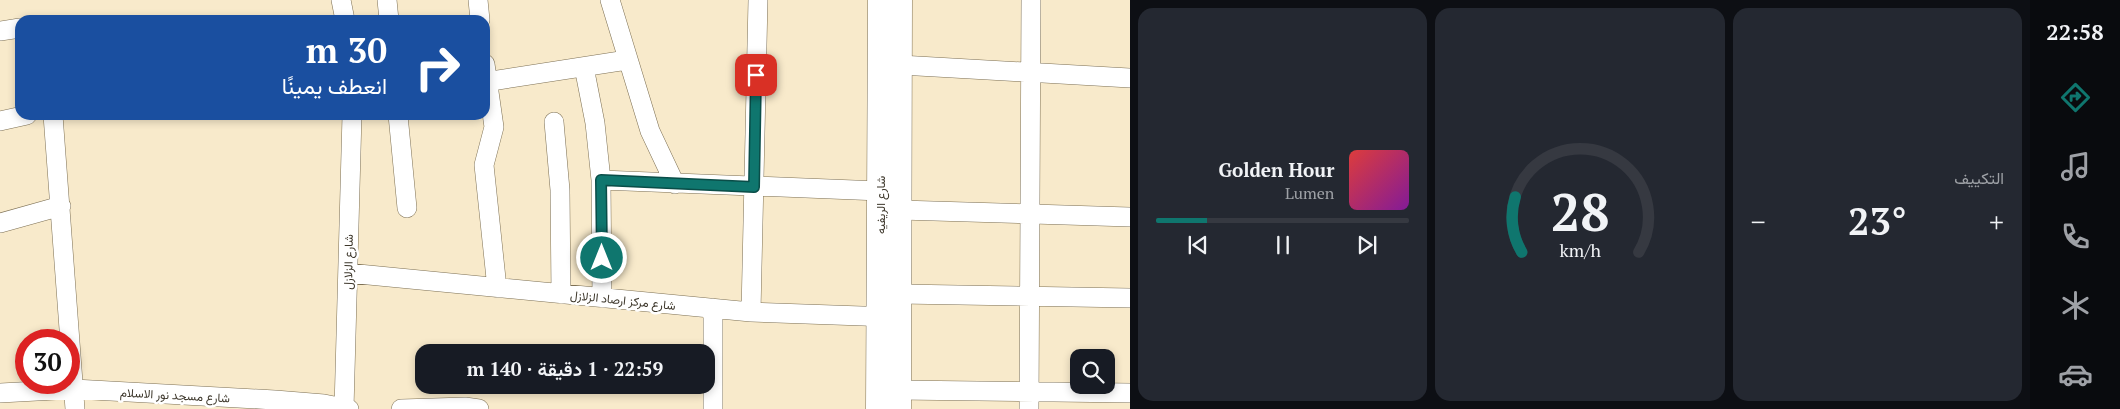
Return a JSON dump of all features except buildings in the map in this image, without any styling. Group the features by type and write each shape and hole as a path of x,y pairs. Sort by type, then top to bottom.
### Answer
{"street":[{"path":"341,0 344,15"},
{"path":"388,0 389,15"},
{"path":"478,0 480,15"},
{"path":"610,0 650,131 675,184"},
{"path":"750,312 758,0"},
{"name":"شارع الريفيه","path":"880,0 880,191 893,309 899,399"},
{"name":"شارع الريفيه","path":"878,409 893,309 900,210 900,0"},
{"path":"1029,400 1031,0"},
{"path":"0,31 15,29"},
{"path":"490,76 584,67 627,60"},
{"path":"900,65 1130,78"},
{"path":"584,67 595,123 601,180 602,298"},
{"path":"490,102 494,127 484,164 497,288"},
{"path":"0,121 15,118"},
{"path":"53,120 70,329"},
{"name":"شارع الزلازل","path":"344,409 352,120"},
{"path":"398,120 407,208"},
{"path":"554,122 560,190 561,294"},
{"path":"601,180 880,191"},
{"path":"0,223 61,206"},
{"path":"900,210 1130,217"},
{"name":"شارع مركز ارصاد الزلازل","path":"348,274 750,312 893,309 1030,296 1130,298"},
{"path":"712,409 713,308"},
{"name":"شارع مسجد نور الاسلام","path":"80,389 275,404 324,404 349,409"},
{"path":"899,399 1029,400 1130,393"},
{"name":"شارع مسجد نور الاسلام","path":"4,398 35,394"},
{"path":"74,394 75,409"},
{"path":"401,409 464,407 479,409"}],"route":[{"path":"602,258 601,180 754,187 756,75"}]}
